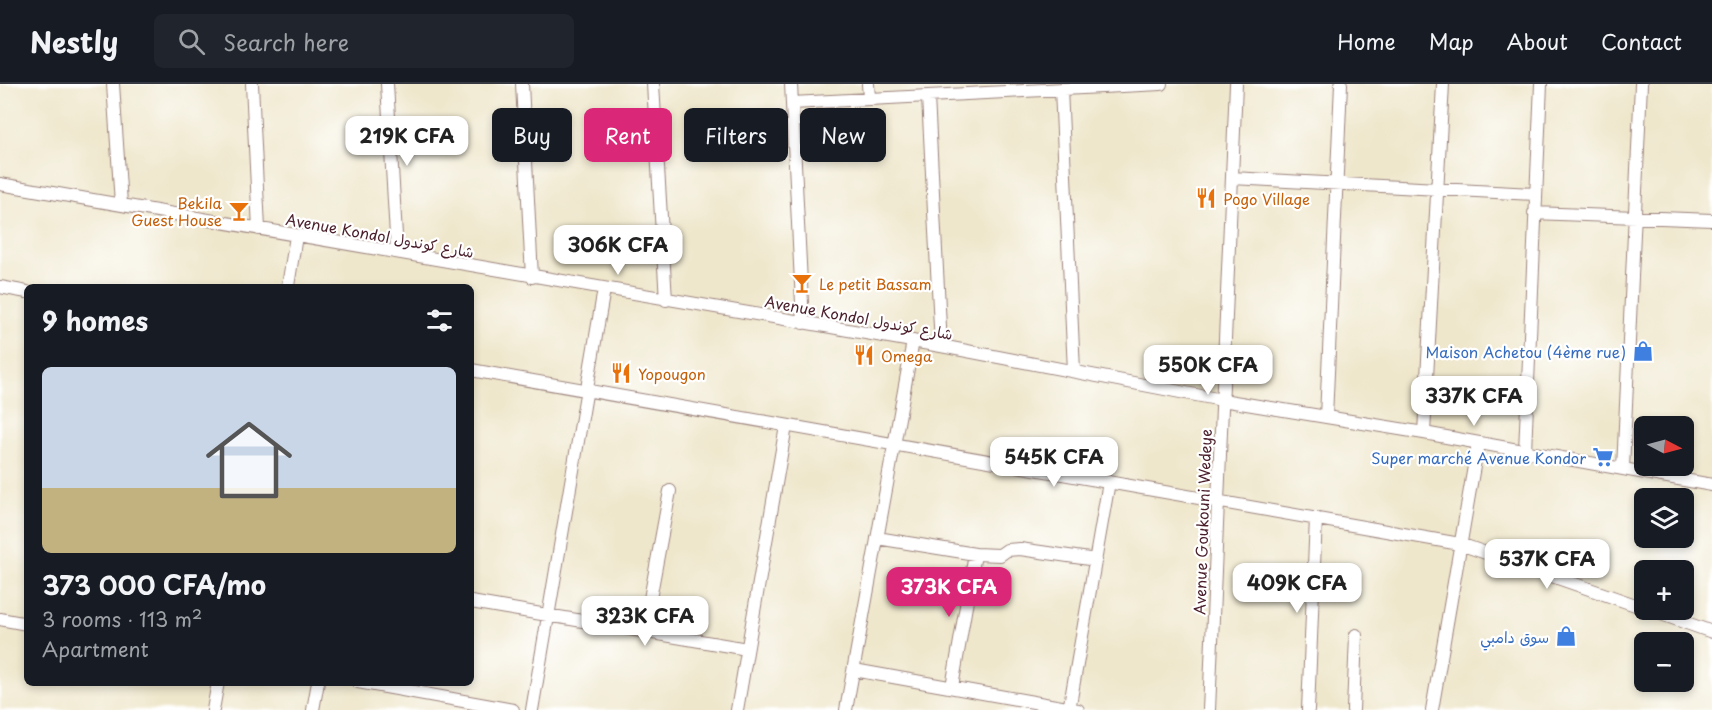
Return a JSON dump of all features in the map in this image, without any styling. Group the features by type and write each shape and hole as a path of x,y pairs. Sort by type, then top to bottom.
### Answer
{"street":[{"path":"113,84 121,204"},
{"path":"252,84 259,229"},
{"path":"387,84 397,252"},
{"path":"522,84 532,277"},
{"path":"653,84 666,300"},
{"path":"791,84 803,323"},
{"path":"868,84 869,98"},
{"path":"792,102 928,97 968,89 1061,89 1161,84"},
{"name":"Avenue Goukouni Wedeye","path":"1216,710 1235,178 1236,84"},
{"name":"Avenue Goukouni Wedeye","path":"1235,178 1244,84"},
{"path":"1326,417 1341,84"},
{"path":"1424,433 1443,84"},
{"path":"1525,451 1541,84"},
{"path":"1623,469 1641,84"},
{"path":"1061,89 1074,371"},
{"path":"928,97 941,346"},
{"path":"1235,178 1535,194"},
{"name":"Avenue Kondol شارع كوندول","path":"0,184 941,346 1226,401 1424,433 1712,485"},
{"path":"1534,213 1712,220"},
{"path":"288,284 296,236"},
{"path":"0,287 24,291"},
{"path":"531,710 604,289"},
{"path":"846,710 913,342"},
{"path":"474,371 1460,543 1634,604"},
{"path":"737,710 786,426"},
{"path":"1432,710 1478,443"},
{"path":"854,670 1072,709 1109,482"},
{"path":"644,631 670,491"},
{"name":"Avenue Goukouni Wedeye","path":"1209,710 1222,502"},
{"path":"1308,710 1316,518"},
{"path":"877,538 975,554 999,555 1007,550 1020,549 1096,560"},
{"path":"952,687 975,554"},
{"path":"474,603 747,649"},
{"path":"0,619 24,623"},
{"path":"1679,620 1712,632"},
{"path":"1353,710 1356,635"},
{"path":"213,710 217,686"},
{"path":"313,710 317,686"},
{"path":"380,686 513,710"}],"place":[{"name":"Pogo Village","path":"1206,198"},
{"name":"Bekila Guest House","path":"239,211"},
{"name":"Le petit Bassam","path":"802,283"},
{"name":"Maison Achetou (4ème rue)","path":"1643,351"},
{"name":"Omega","path":"864,355"},
{"name":"Yopougon","path":"621,373"},
{"name":"Super marché Avenue Kondor","path":"1603,457"},
{"name":"سوق دامبي","path":"1566,636"}]}
